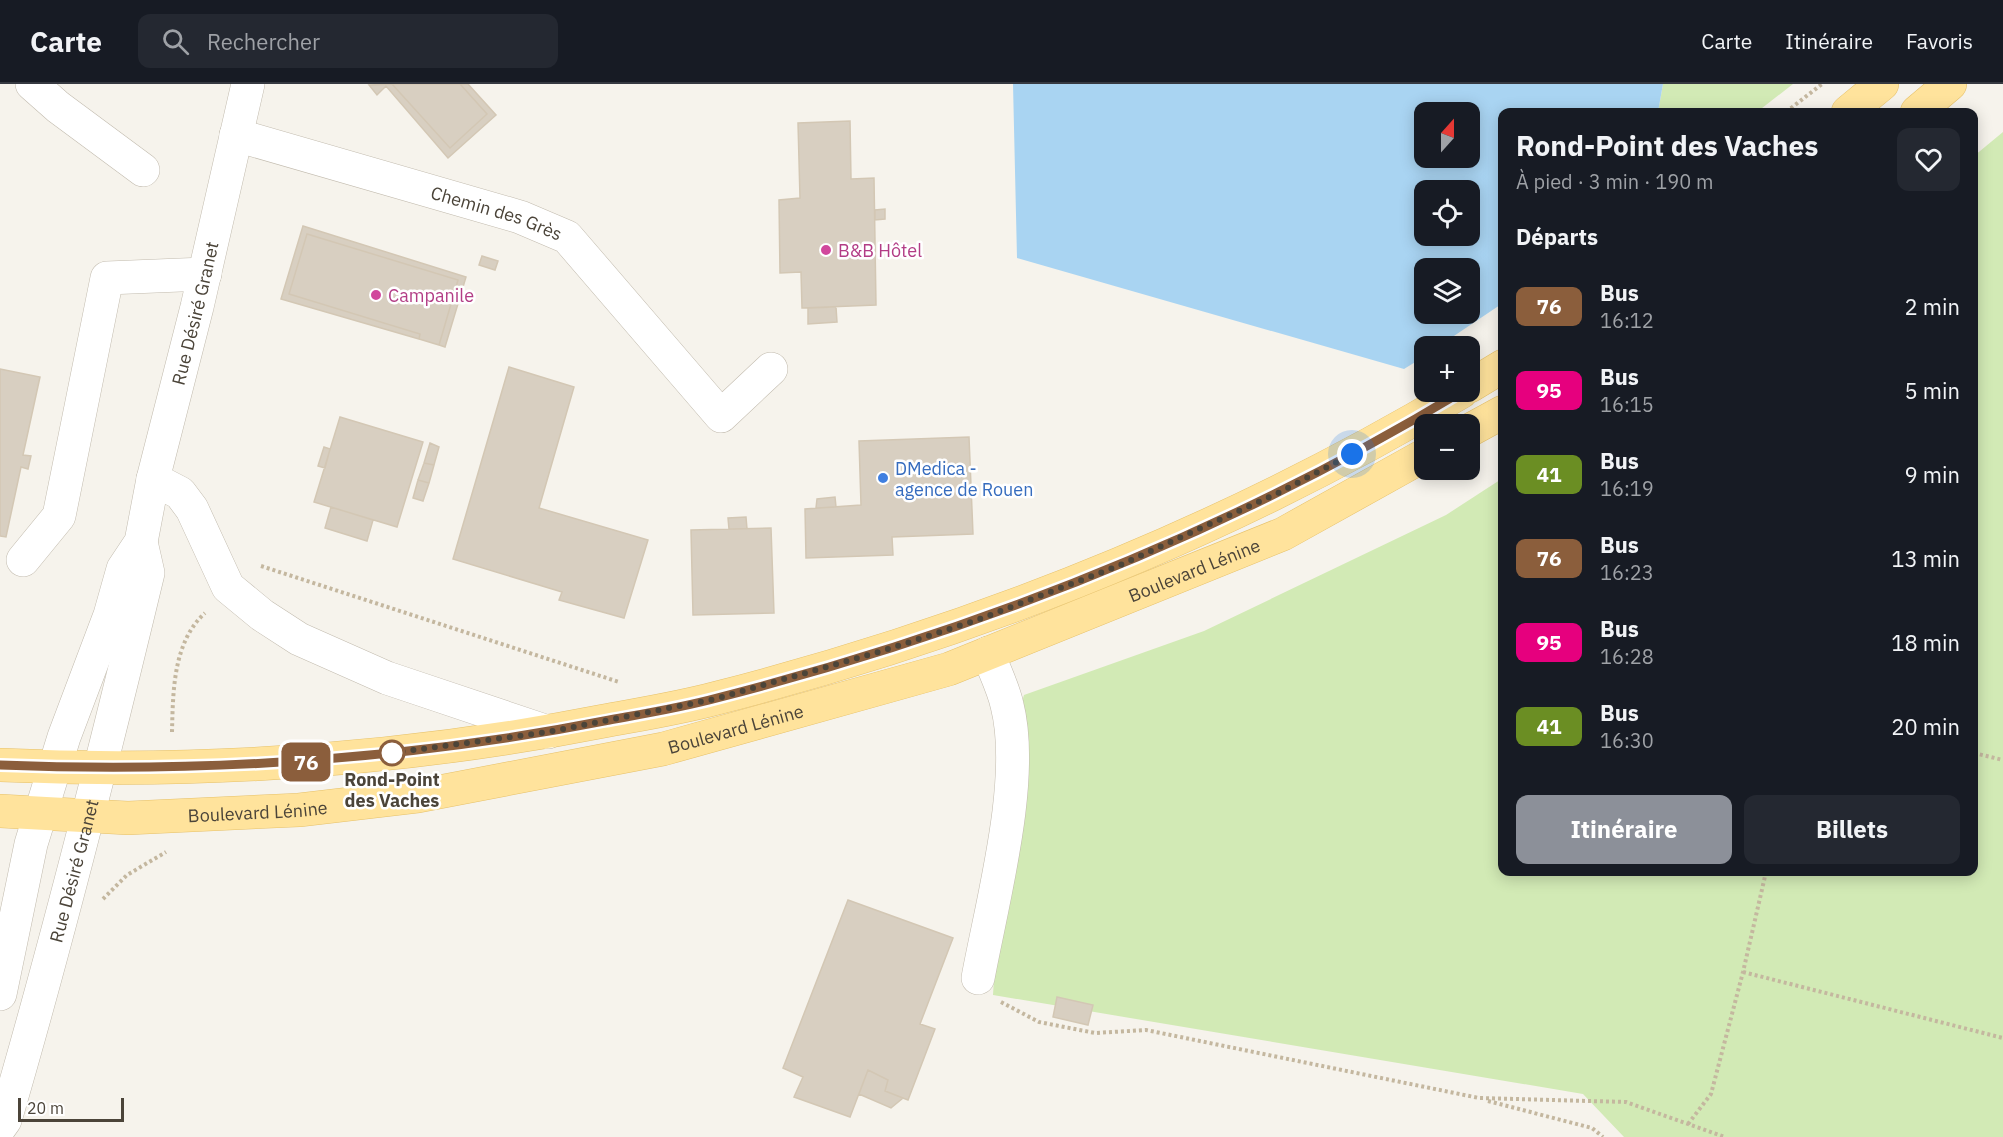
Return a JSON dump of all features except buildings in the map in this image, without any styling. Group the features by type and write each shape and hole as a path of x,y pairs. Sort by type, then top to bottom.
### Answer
{"main road":[{"path":"1853,108 1882,84"},
{"path":"1922,108 1950,84"},
{"path":"1480,380 1498,369"},
{"name":"Boulevard Lénine","path":"0,765 98,768 315,761 548,732 715,699 882,651 977,620 1118,566 1278,493 1388,435 1444,402"},
{"path":"1480,425 1498,415"},
{"name":"Boulevard Lénine","path":"0,811 187,818 299,810 418,796 663,749 949,669 1283,534 1414,461"}],"street":[{"path":"32,84 58,107 143,170"},
{"name":"Rue Désiré Granet","path":"0,994 14,917 40,813 110,615 123,569 141,542 153,479 205,274 248,84"},
{"name":"Chemin des Grès","path":"236,135 520,218 567,237 721,416 771,369"},
{"path":"23,560 59,516 107,278 205,274"},
{"path":"153,479 180,493 192,509 228,586 262,615 299,639 387,678 548,732"},
{"name":"Rue Désiré Granet","path":"0,1127 5,1120 57,943 86,816 148,573 141,542"},
{"path":"978,978 1010,805 1013,752 1008,705 988,653"}],"path":[{"path":"1791,108 1822,84"},
{"path":"255,565 625,684"},
{"path":"172,740 172,698 179,657 187,637 207,611"},
{"path":"1978,754 2003,760"},
{"path":"101,901 127,875 165,853 170,845"},
{"path":"1688,1124 1711,1094 1765,876"},
{"path":"1743,972 2003,1038"},
{"path":"978,978 1004,1005 1039,1022 1095,1033 1146,1030 1479,1098 1592,1128 1604,1137"},
{"path":"1479,1098 1626,1102 1725,1137"}],"green space":[{"path":"1663,84 1793,84 1762,108 1659,108"},
{"path":"2003,132 2003,1137 1624,1137 1583,1094 993,995 1008,750 1024,695 1204,631 1446,515 1498,481 1498,876 1978,876 1978,153"}],"water":[{"path":"1013,84 1663,84 1659,108 1498,108 1498,306 1480,318 1480,258 1414,258 1414,324 1472,324 1454,336 1414,336 1414,363 1404,369 1017,258"}],"bus line":[{"name":"76","path":"0,765 98,768 315,761 453,746 548,732 715,699 882,651 977,620 1118,566 1278,493 1388,435 1444,402"}],"place":[{"name":"B&B Hôtel","path":"826,250"},
{"name":"Campanile","path":"376,295"},
{"name":"DMedica - agence de Rouen","path":"883,478"},
{"name":"Rond-Point des Vaches","path":"392,753"}],"route":[{"path":"392,753 548,732 715,699 882,651 977,620 1118,566 1278,493 1352,454"}]}
